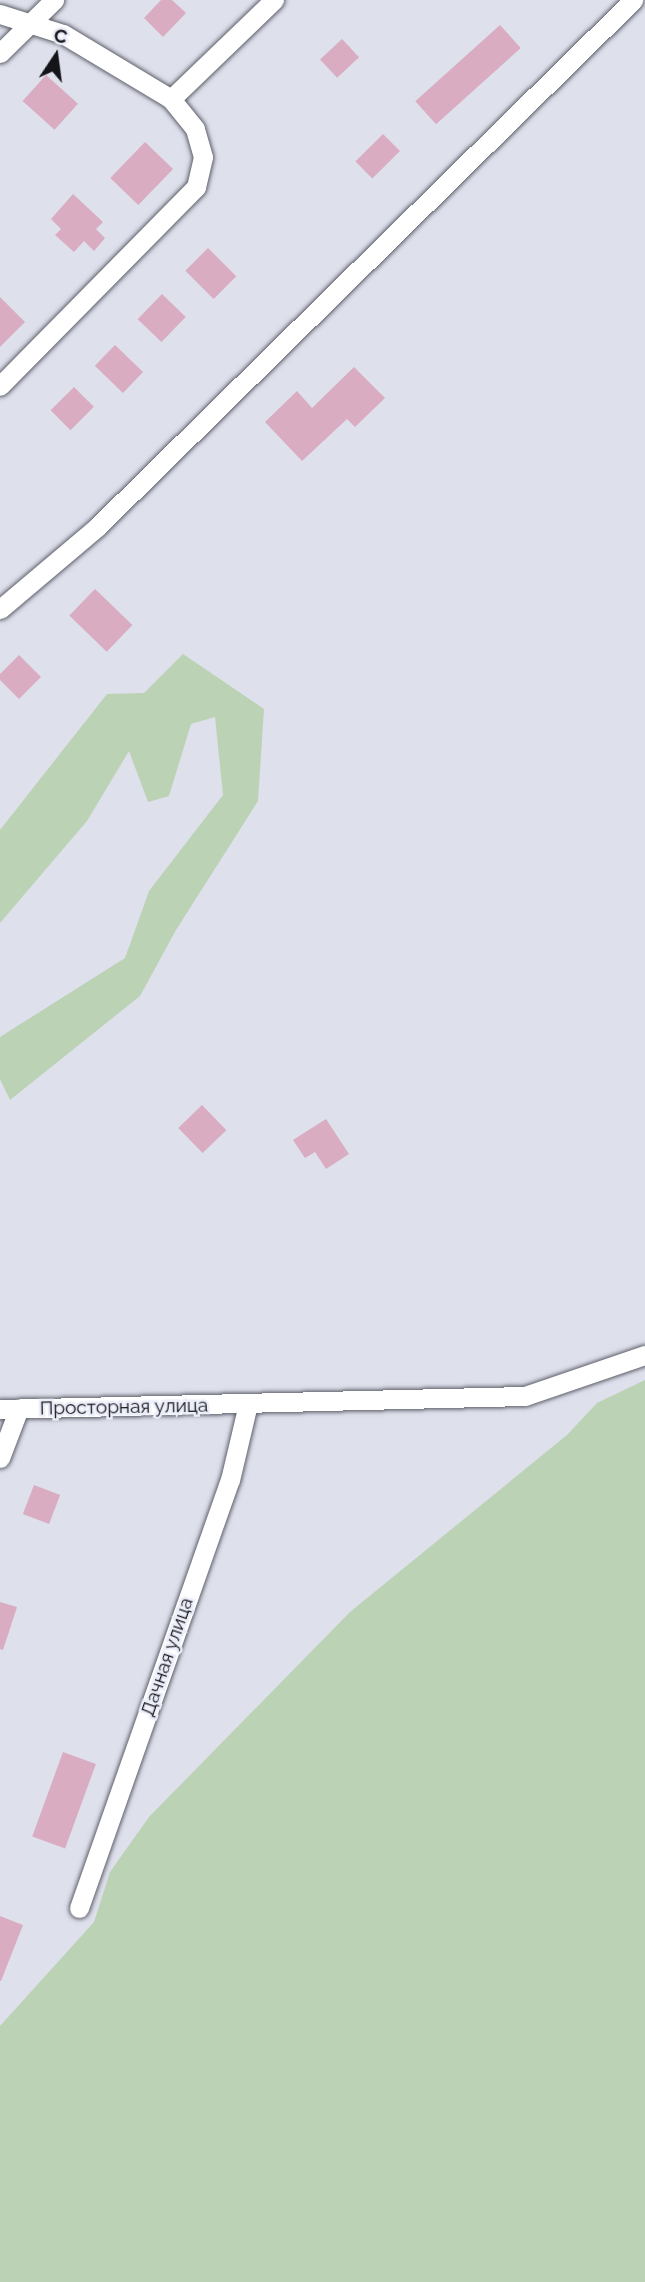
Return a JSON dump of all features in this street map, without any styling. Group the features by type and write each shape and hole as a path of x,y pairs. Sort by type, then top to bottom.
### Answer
{"street":[{"path":"0,53 54,0"},
{"path":"171,99 274,0"},
{"path":"0,609 97,527 633,0"},
{"path":"0,14 63,34 171,99 195,129 203,158 196,187 0,386"},
{"name":"Просторная улица","path":"9,1408 248,1405 525,1396 645,1354"},
{"name":"Дачная улица","path":"79,1908 230,1480 248,1405"},
{"path":"0,1458 9,1408"}],"green space":[{"path":"183,654 264,709 258,801 176,930 140,996 10,1100 0,1079 0,1037 125,958 149,891 223,795 215,717 191,724 169,796 148,802 129,751 87,821 0,923 0,830 107,694 144,693"},
{"path":"645,1380 645,2282 0,2282 0,2026 94,1922 110,1872 149,1817 350,1612 567,1435 597,1403"}],"building":[{"path":"161,0 172,0 186,13 163,37 144,18"},
{"path":"500,25 521,48 436,124 415,101"},
{"path":"342,39 359,57 337,78 320,59"},
{"path":"46,75 78,104 55,130 23,101"},
{"path":"383,134 400,151 372,179 355,162"},
{"path":"145,142 173,169 138,205 110,178"},
{"path":"73,194 103,222 96,229 105,238 94,251 84,241 74,252 55,235 61,229 51,219"},
{"path":"208,248 236,276 214,299 185,271"},
{"path":"162,294 186,317 161,342 138,319"},
{"path":"0,297 25,322 0,347"},
{"path":"115,345 143,372 123,393 95,366"},
{"path":"354,367 385,398 355,427 347,419 302,461 265,422 297,391 312,408"},
{"path":"74,387 94,407 70,430 51,410"},
{"path":"95,589 132,625 107,652 69,616"},
{"path":"19,655 41,677 19,699 0,680 0,674"},
{"path":"202,1105 226,1130 203,1153 178,1128"},
{"path":"326,1119 349,1154 326,1169 315,1152 305,1158 293,1140"},
{"path":"34,1485 60,1495 49,1524 23,1514"},
{"path":"0,1602 17,1607 3,1650 0,1649"},
{"path":"63,1752 96,1764 65,1849 32,1837"},
{"path":"0,1916 23,1925 1,1981 0,1981"}]}
